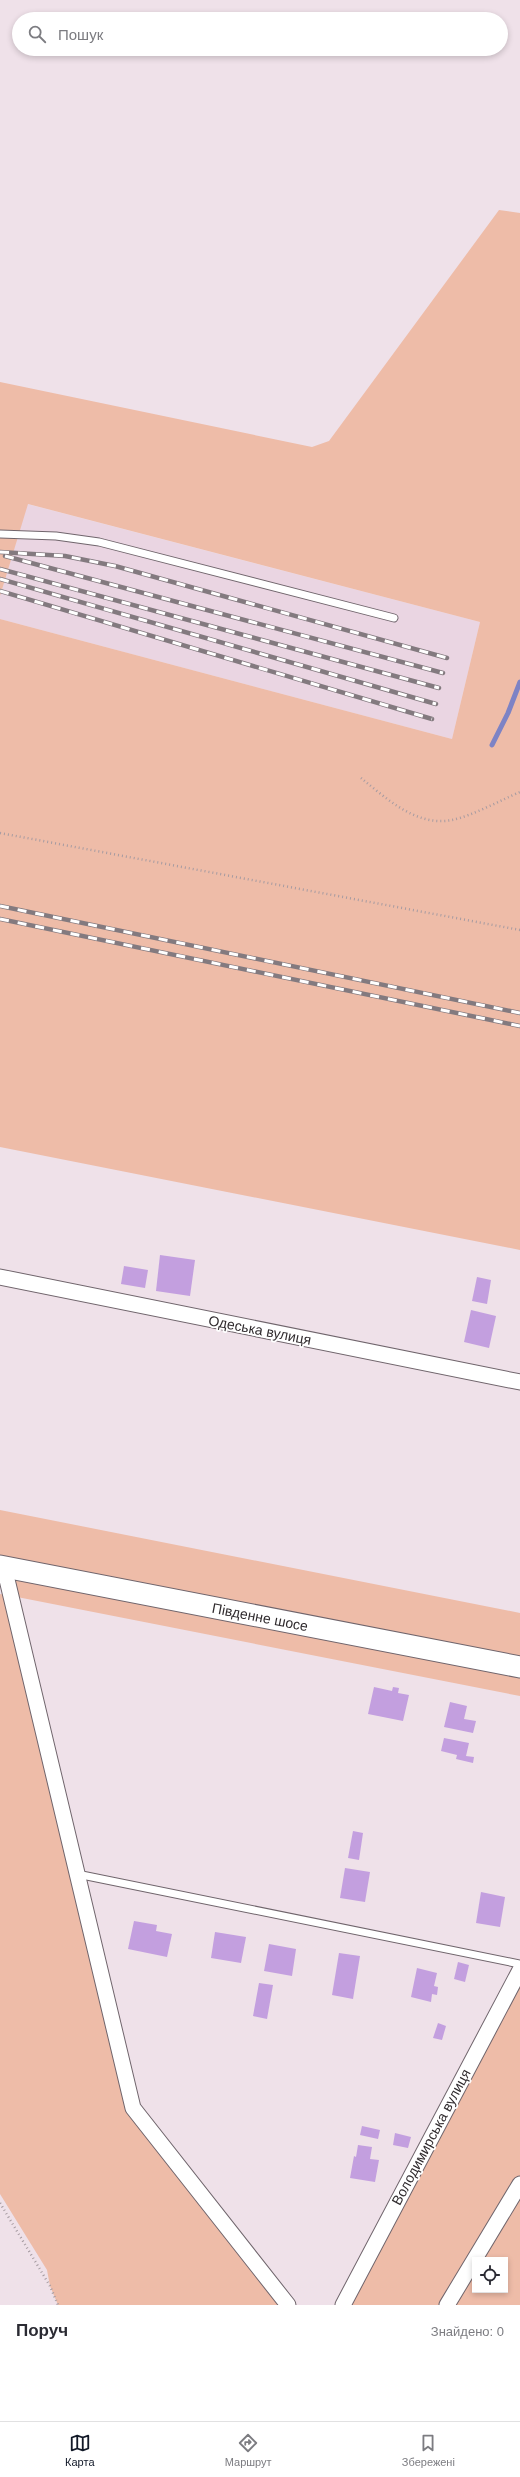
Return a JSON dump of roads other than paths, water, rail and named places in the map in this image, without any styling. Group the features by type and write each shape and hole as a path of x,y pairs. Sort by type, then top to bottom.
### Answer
{"street":[{"name":"Одеська вулиця","path":"0,1277 520,1382"},
{"name":"Південне шосе","path":"2,1566 520,1667"},
{"path":"2,1566 133,2108 288,2305"},
{"name":"Володимирська вулиця","path":"343,2305 520,1970"},
{"path":"447,2305 520,2184"}],"lane":[{"path":"0,534 56,536 99,542 394,618"},
{"path":"77,1874 520,1964"}],"waterway":[{"path":"492,745 508,713 520,682"}],"railway":[{"path":"0,552 65,556 115,566 447,658"},
{"path":"5,556 443,673"},
{"path":"0,569 439,688"},
{"path":"0,579 436,704"},
{"path":"0,591 432,719"},
{"path":"0,906 520,1013"},
{"path":"0,919 520,1026"}]}
